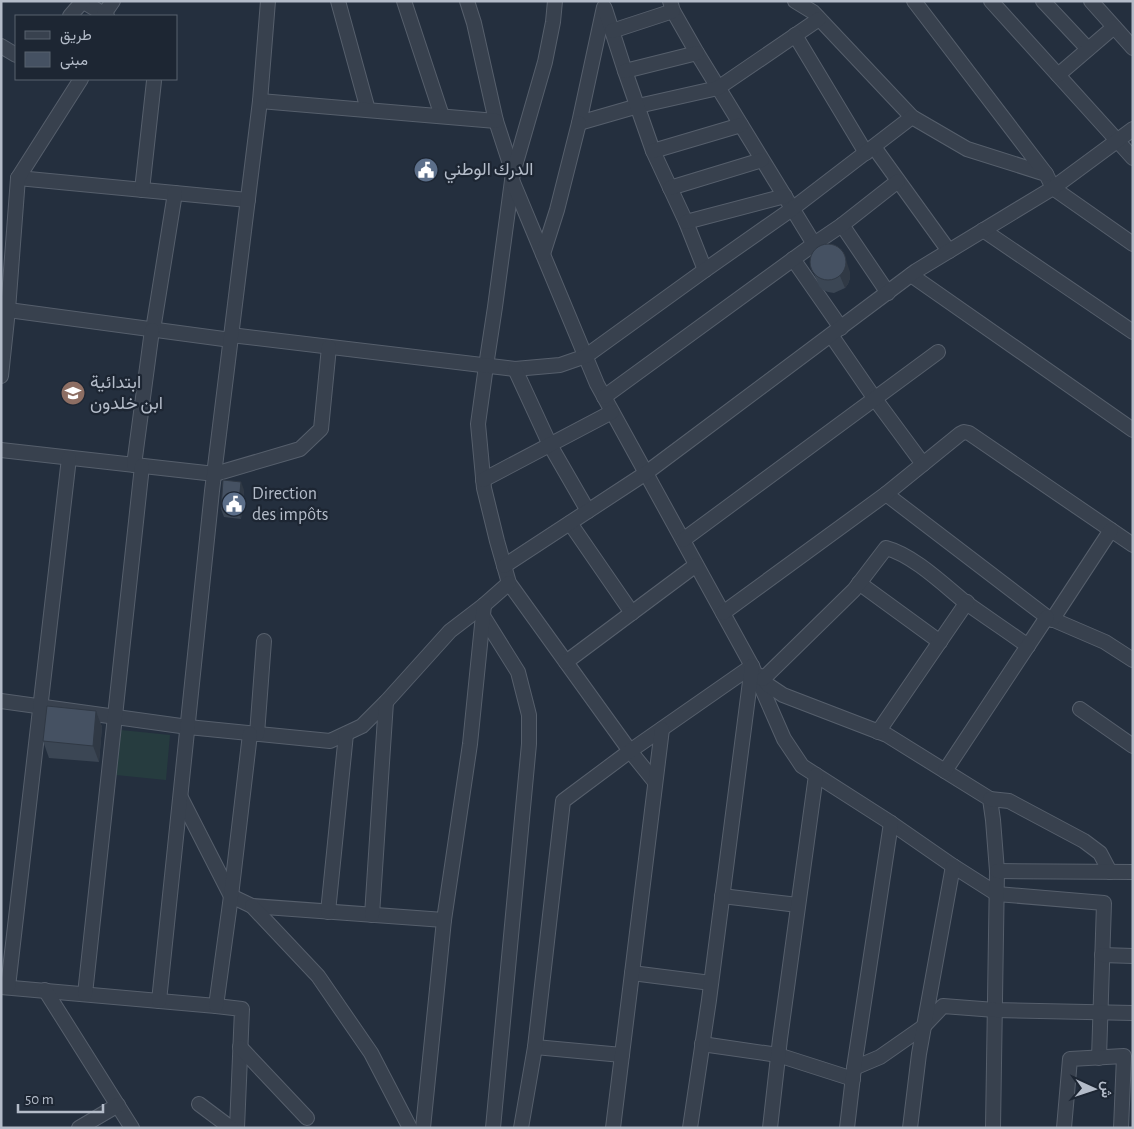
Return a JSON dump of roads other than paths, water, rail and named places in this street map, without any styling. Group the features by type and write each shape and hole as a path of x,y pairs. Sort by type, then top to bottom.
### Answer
{"street":[{"path":"71,15 82,1 105,15 113,1"},
{"path":"159,1001 215,474 260,101 268,1"},
{"path":"338,1 368,110"},
{"path":"404,1 442,116"},
{"path":"467,1 474,23 496,122 513,177 597,384 752,666 784,739 802,766 997,894 1104,903 1099,1058"},
{"path":"555,1 545,62 513,177 478,424 484,488 509,583 630,751 655,782"},
{"path":"795,1 813,12 912,117 967,149 1046,174"},
{"path":"914,1 1046,174 1054,188 1133,244"},
{"path":"991,1 1133,158"},
{"path":"1043,1 1088,49"},
{"path":"1091,1 1133,48"},
{"path":"543,254 557,210 579,123 603,4"},
{"path":"603,4 653,151 686,222 705,270"},
{"path":"612,31 671,6 718,88 814,244"},
{"path":"579,123 638,106 718,88 819,19"},
{"path":"1058,75 1114,27"},
{"path":"795,35 870,150 898,181 949,251"},
{"path":"1,46 15,54"},
{"path":"625,71 697,53"},
{"path":"1,376 6,287 18,178 80,80"},
{"path":"142,190 154,81"},
{"path":"260,101 496,122"},
{"path":"5,309 152,330 329,347 515,369 560,365 586,356 792,209 912,117"},
{"path":"653,151 741,125"},
{"path":"504,566 646,473 911,275 1054,188 1133,129"},
{"path":"670,188 762,160"},
{"path":"18,178 248,200"},
{"path":"604,397 842,225 898,181"},
{"path":"84,994 115,717 152,330 175,193"},
{"path":"686,222 784,196"},
{"path":"842,225 888,293"},
{"path":"983,230 1133,332"},
{"path":"793,259 875,399 923,464"},
{"path":"911,275 1133,430"},
{"path":"1,450 215,474 300,449 321,429 329,347"},
{"path":"683,540 938,352"},
{"path":"515,369 550,444 588,512"},
{"path":"483,480 612,412"},
{"path":"723,613 886,494 964,432 969,433 1133,545"},
{"path":"69,458 40,707 4,987 242,1009 237,1128"},
{"path":"886,494 1050,618 1105,642 1133,660"},
{"path":"570,523 632,613"},
{"path":"945,771 1028,646 1050,618 1111,530"},
{"path":"763,679 854,590 886,548 911,560 1028,646"},
{"path":"566,662 696,565"},
{"path":"1,702 188,727 330,741 362,726 450,631 484,611 509,583"},
{"path":"860,583 940,642"},
{"path":"878,732 967,602"},
{"path":"424,1128 444,920 470,744 484,611"},
{"path":"484,611 518,672 529,715 529,744 492,1128"},
{"path":"216,1006 264,641"},
{"path":"752,666 768,685 783,695 887,735 990,799 1008,801 1084,841 1100,853 1110,872"},
{"path":"521,1128 536,1047 563,801 630,751 752,666"},
{"path":"690,1128 711,983 752,666"},
{"path":"372,915 386,702"},
{"path":"1080,709 1133,746"},
{"path":"613,1128 662,729"},
{"path":"328,912 346,734"},
{"path":"770,1128 816,774"},
{"path":"180,797 231,896 252,906 444,920"},
{"path":"990,799 997,871 993,1128"},
{"path":"847,1128 853,1073 891,823"},
{"path":"910,1128 918,1054 953,866"},
{"path":"997,871 1133,872"},
{"path":"722,896 798,905"},
{"path":"252,906 318,976 370,1053 410,1128"},
{"path":"1102,955 1133,956"},
{"path":"632,973 711,983"},
{"path":"45,990 132,1128"},
{"path":"702,1044 778,1056 853,1073 923,1028 943,1006 996,1010 1133,1013"},
{"path":"240,1047 307,1118"},
{"path":"536,1047 622,1055"},
{"path":"1064,1128 1070,1059 1124,1056 1121,1128"},
{"path":"199,1104 231,1128"},
{"path":"79,1128 118,1105"}],"place":[{"name":"الدرك الوطني","path":"426,170"},
{"name":"ابتدائية ابن خلدون","path":"73,393"},
{"name":"Direction des impôts","path":"234,504"}]}
